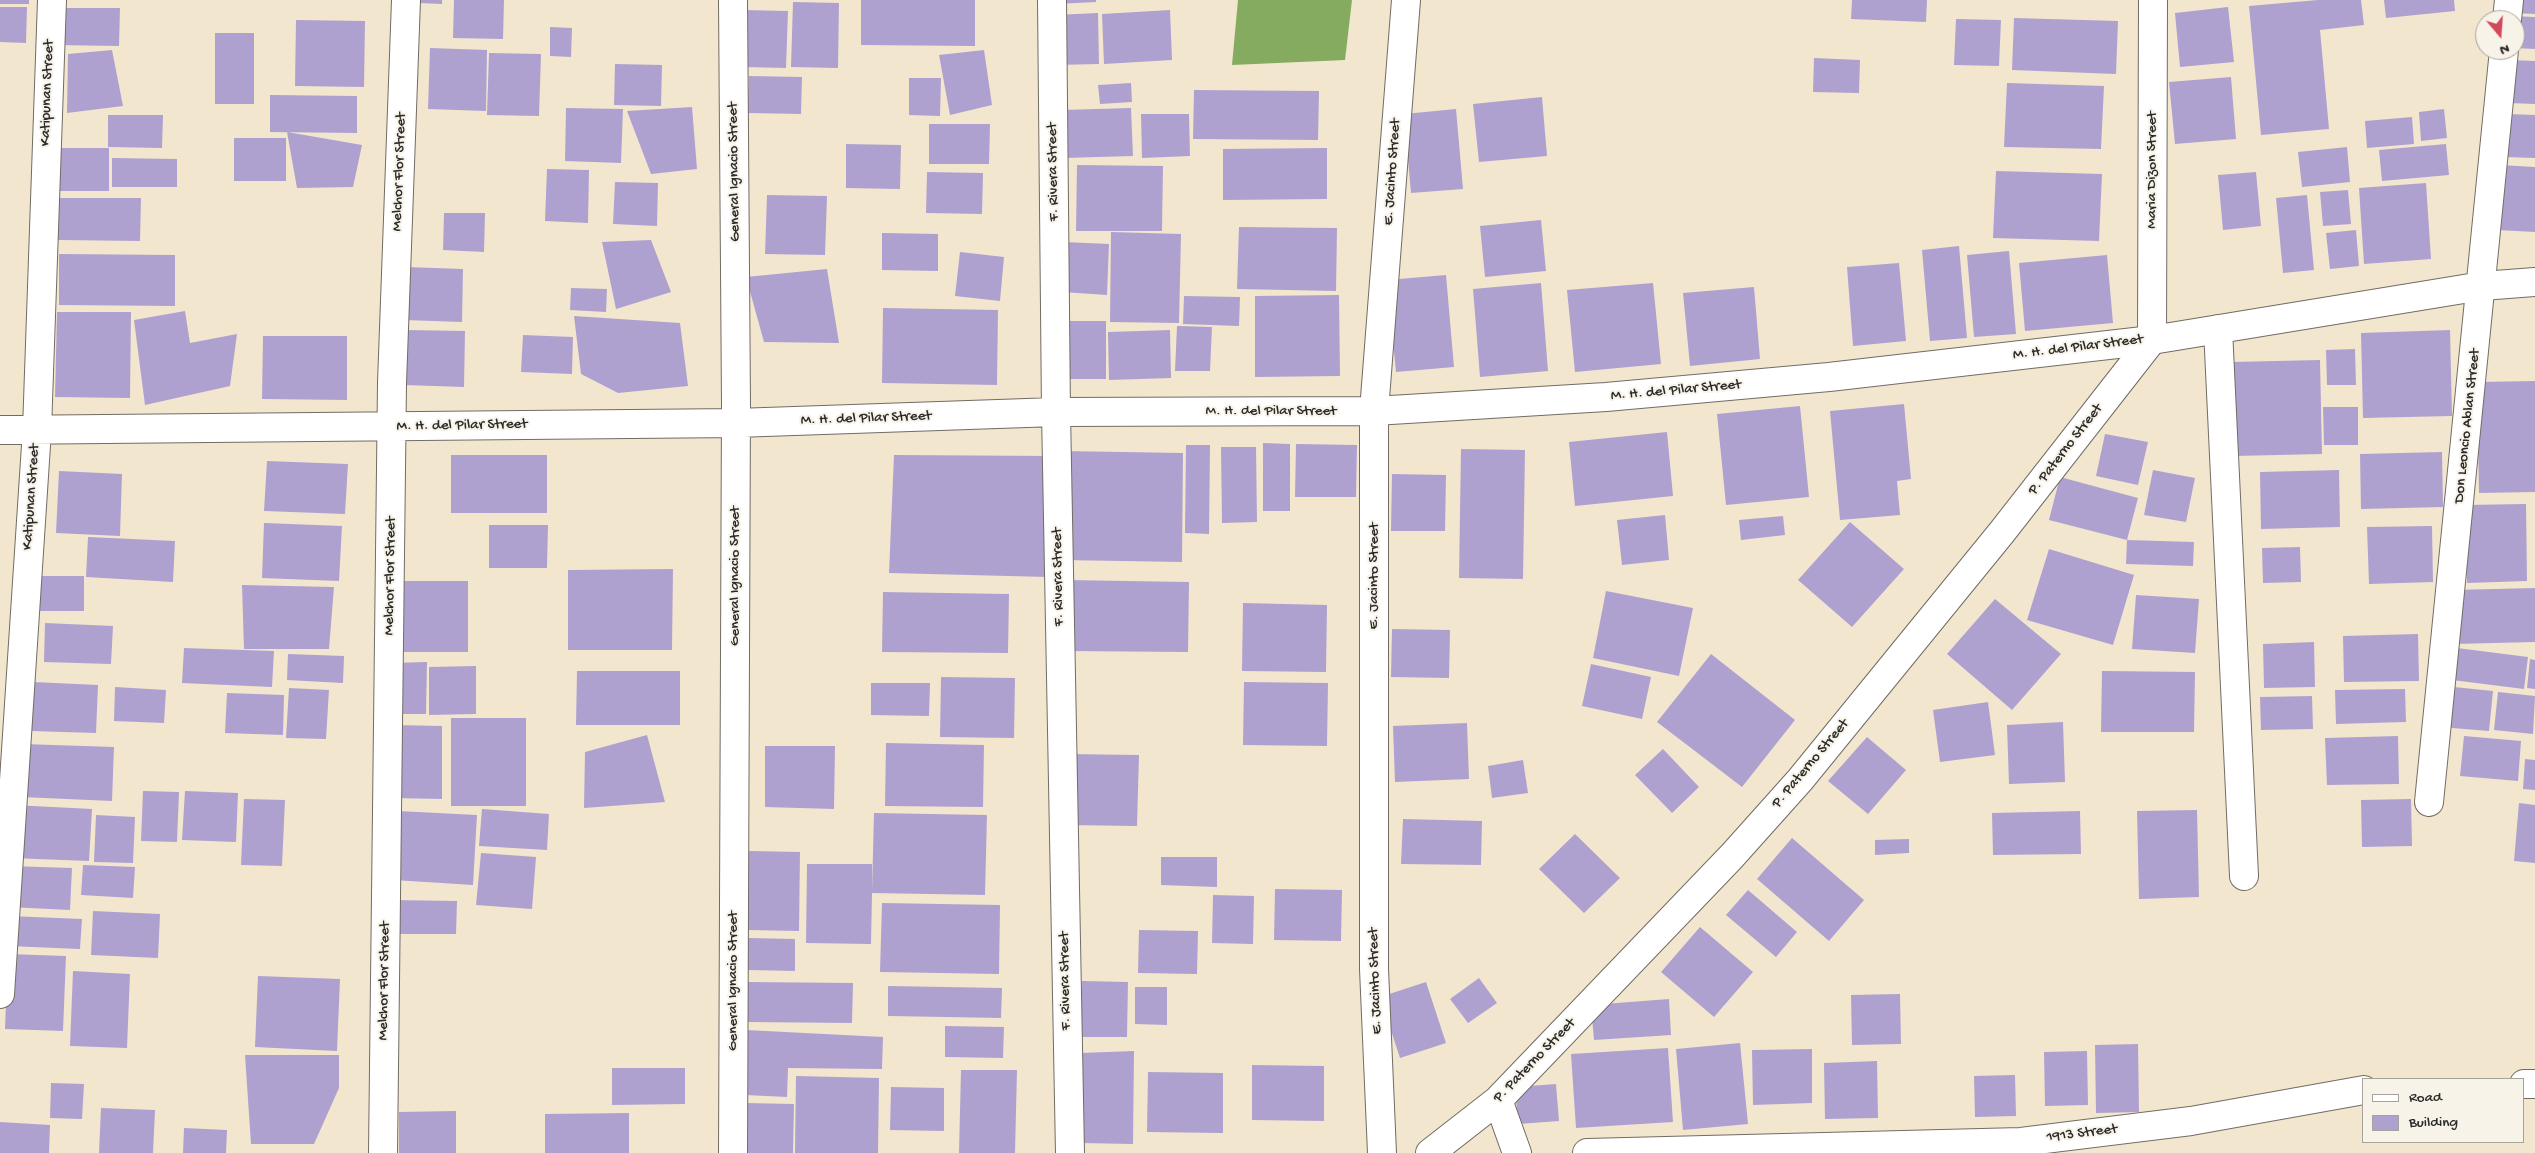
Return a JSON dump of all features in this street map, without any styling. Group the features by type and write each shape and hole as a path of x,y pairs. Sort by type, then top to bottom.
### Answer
{"street":[{"name":"Katipunan Street","path":"0,994 37,430 52,0"},
{"name":"Melchor Flor Street","path":"383,1153 392,427 406,0"},
{"name":"General Ignacio Street","path":"733,0 736,423 733,1153"},
{"name":"F. Rivera Street","path":"1052,0 1056,412 1070,1153"},
{"name":"E. Jacinto Street","path":"1382,1153 1374,969 1374,411 1406,0"},
{"name":"Maria Dizon Street","path":"2152,340 2153,0"},
{"name":"Don Leoncio Ablan Street","path":"2429,802 2503,60"},
{"name":"M. H. del Pilar Street","path":"0,430 736,423 1056,412 1374,411 1606,397 2152,340 2482,286 2535,282"},
{"path":"2218,329 2244,876"},
{"name":"P. Paterno Street","path":"1430,1153 1498,1100 1732,856 1800,780 2002,532 2152,340"},
{"name":"1913 Street","path":"1587,1153 2021,1142 2191,1121 2362,1090"},
{"path":"1498,1100 1517,1153"}],"green space":[{"path":"1238,0 1352,0 1345,60 1232,65"}],"building":[{"path":"0,0 29,0 29,4 0,4"},
{"path":"420,0 442,0 442,4 420,3"},
{"path":"454,0 504,0 503,39 453,38"},
{"path":"861,0 975,0 975,46 861,45"},
{"path":"1056,0 1096,0 1096,2 1056,4"},
{"path":"1852,0 1927,0 1926,22 1851,19"},
{"path":"2318,0 2361,0 2364,25 2320,30 2329,129 2261,135 2249,6"},
{"path":"2384,0 2454,0 2455,11 2386,18"},
{"path":"2513,0 2535,0 2535,14 2525,14 2525,10 2512,10"},
{"path":"793,2 839,3 838,68 791,67"},
{"path":"0,7 27,7 26,43 0,42"},
{"path":"2228,7 2234,62 2180,67 2175,13"},
{"path":"56,8 120,8 119,46 55,45"},
{"path":"743,10 788,11 786,68 742,67"},
{"path":"1170,10 1172,60 1104,64 1102,14"},
{"path":"1098,13 1099,64 1056,65 1055,15"},
{"path":"2525,17 2535,17 2535,49 2525,48"},
{"path":"2014,18 2118,21 2116,74 2012,70"},
{"path":"1956,19 2001,20 1999,66 1954,65"},
{"path":"296,20 365,21 364,87 295,86"},
{"path":"550,27 572,28 571,57 550,56"},
{"path":"215,33 254,33 254,104 215,104"},
{"path":"430,48 487,50 486,111 428,109"},
{"path":"112,50 123,106 67,113 68,54"},
{"path":"984,50 992,105 950,115 939,55"},
{"path":"489,53 541,54 539,116 487,115"},
{"path":"1814,58 1860,60 1859,93 1813,92"},
{"path":"2510,60 2535,61 2535,104 2508,103"},
{"path":"615,64 662,65 661,106 614,105"},
{"path":"749,76 802,77 801,114 748,113"},
{"path":"2231,77 2236,139 2175,144 2169,82"},
{"path":"909,78 941,78 940,116 909,115"},
{"path":"1131,83 1132,102 1100,104 1098,85"},
{"path":"2007,83 2104,86 2101,149 2004,147"},
{"path":"1194,90 1319,91 1318,140 1193,139"},
{"path":"270,95 357,96 357,133 270,132"},
{"path":"1542,97 1547,156 1479,162 1473,104"},
{"path":"692,107 697,169 651,174 627,111"},
{"path":"566,108 623,109 621,163 565,161"},
{"path":"1131,108 1133,156 1064,158 1062,110"},
{"path":"1456,109 1463,189 1411,193 1404,114"},
{"path":"2444,109 2447,138 2421,141 2419,112"},
{"path":"1141,114 1189,114 1190,156 1142,158"},
{"path":"2507,114 2535,115 2535,158 2504,157"},
{"path":"108,115 163,115 162,148 108,147"},
{"path":"2412,117 2414,144 2367,148 2365,121"},
{"path":"929,124 990,124 989,164 929,164"},
{"path":"287,132 362,145 353,187 297,188"},
{"path":"234,138 286,138 286,181 234,181"},
{"path":"846,144 901,145 900,189 846,188"},
{"path":"2446,144 2449,175 2382,181 2379,150"},
{"path":"2347,147 2350,182 2302,187 2298,152"},
{"path":"51,148 109,148 109,191 51,191"},
{"path":"1327,148 1327,199 1223,200 1223,149"},
{"path":"112,158 177,159 177,187 112,187"},
{"path":"1077,165 1163,166 1162,231 1076,231"},
{"path":"2500,165 2535,167 2535,232 2497,230"},
{"path":"547,169 589,170 588,223 545,221"},
{"path":"1996,171 2102,174 2099,241 1993,238"},
{"path":"927,172 983,173 982,214 926,213"},
{"path":"2256,172 2261,226 2223,230 2218,175"},
{"path":"615,182 658,183 657,226 613,224"},
{"path":"2426,183 2431,259 2364,264 2359,188"},
{"path":"2348,190 2351,224 2323,226 2320,192"},
{"path":"767,195 827,196 825,255 765,254"},
{"path":"2307,195 2314,270 2283,273 2276,198"},
{"path":"59,198 141,198 140,241 58,240"},
{"path":"444,213 485,213 484,252 443,250"},
{"path":"1541,220 1546,271 1485,277 1480,226"},
{"path":"1239,227 1337,228 1336,291 1237,289"},
{"path":"2356,230 2359,266 2330,269 2326,233"},
{"path":"1111,232 1181,234 1179,323 1110,322"},
{"path":"882,233 938,234 938,271 882,270"},
{"path":"651,240 671,292 616,309 602,242"},
{"path":"1064,242 1109,244 1107,295 1062,292"},
{"path":"1959,246 1967,338 1930,341 1922,250"},
{"path":"2009,251 2016,334 1974,337 1967,255"},
{"path":"960,252 1004,257 1000,301 955,296"},
{"path":"59,254 175,255 175,306 59,305"},
{"path":"2107,255 2113,323 2025,331 2019,263"},
{"path":"1899,263 1906,341 1853,346 1847,267"},
{"path":"406,267 463,269 462,322 404,320"},
{"path":"827,269 839,343 764,342 746,277"},
{"path":"1446,275 1454,367 1396,372 1387,280"},
{"path":"1541,283 1548,371 1480,377 1473,289"},
{"path":"1653,283 1661,364 1575,372 1567,290"},
{"path":"1754,287 1760,359 1690,366 1683,293"},
{"path":"571,288 607,289 606,312 570,310"},
{"path":"1339,295 1340,376 1255,377 1255,296"},
{"path":"1184,296 1240,297 1239,326 1183,324"},
{"path":"883,308 998,310 997,385 882,383"},
{"path":"185,311 190,343 237,334 230,386 145,405 134,320"},
{"path":"57,312 131,312 130,398 55,397"},
{"path":"574,316 680,323 688,386 618,393 581,374"},
{"path":"1064,321 1106,321 1106,379 1064,379"},
{"path":"1177,326 1212,327 1210,371 1175,371"},
{"path":"405,330 465,331 464,387 404,385"},
{"path":"1170,330 1171,378 1109,380 1108,332"},
{"path":"2450,330 2452,416 2363,418 2361,333"},
{"path":"523,335 573,337 572,374 521,372"},
{"path":"263,336 347,336 347,400 262,399"},
{"path":"2355,349 2356,385 2327,385 2326,350"},
{"path":"2320,360 2322,454 2234,456 2232,362"},
{"path":"2535,381 2535,492 2479,493 2477,382"},
{"path":"1904,404 1911,479 1897,481 1900,515 1840,520 1830,411"},
{"path":"1800,406 1809,497 1726,505 1717,414"},
{"path":"2323,407 2358,407 2358,445 2324,445"},
{"path":"1667,432 1673,496 1575,506 1569,442"},
{"path":"2105,434 2148,442 2138,485 2096,476"},
{"path":"1263,443 1290,444 1290,511 1263,511"},
{"path":"1296,444 1357,445 1356,497 1295,497"},
{"path":"1186,445 1210,445 1209,534 1185,533"},
{"path":"1221,447 1256,447 1257,522 1222,523"},
{"path":"1461,449 1525,450 1523,579 1459,578"},
{"path":"1062,451 1183,453 1182,562 1060,560"},
{"path":"2442,452 2443,507 2361,509 2360,454"},
{"path":"451,455 547,455 547,513 451,513"},
{"path":"894,455 1051,456 1048,577 889,573"},
{"path":"267,461 348,464 345,514 264,511"},
{"path":"2153,470 2195,478 2186,522 2144,515"},
{"path":"2339,470 2340,527 2261,529 2260,472"},
{"path":"59,471 122,474 120,536 56,533"},
{"path":"1392,474 1446,475 1445,531 1391,531"},
{"path":"2060,477 2138,498 2127,540 2049,520"},
{"path":"2526,504 2527,581 2467,583 2465,505"},
{"path":"1665,515 1669,560 1622,565 1617,520"},
{"path":"1783,516 1785,535 1741,540 1739,520"},
{"path":"1850,522 1904,569 1852,627 1798,580"},
{"path":"264,523 342,526 339,581 262,578"},
{"path":"489,525 548,525 547,568 489,568"},
{"path":"2432,526 2433,582 2369,584 2367,527"},
{"path":"88,537 175,541 173,582 86,577"},
{"path":"2127,540 2194,542 2193,566 2126,564"},
{"path":"2300,547 2301,582 2263,583 2262,548"},
{"path":"2049,549 2134,575 2113,645 2027,620"},
{"path":"673,569 672,650 568,650 568,570"},
{"path":"40,576 84,576 84,611 40,611"},
{"path":"1066,580 1189,582 1188,652 1065,651"},
{"path":"403,581 468,581 468,652 403,652"},
{"path":"242,585 334,587 329,649 244,649"},
{"path":"2535,588 2535,642 2453,644 2452,590"},
{"path":"1606,591 1693,608 1679,676 1593,658"},
{"path":"883,592 1009,594 1008,653 882,652"},
{"path":"2136,595 2199,599 2195,653 2132,649"},
{"path":"1995,599 2061,654 2012,710 1947,654"},
{"path":"1243,603 1327,605 1326,672 1242,671"},
{"path":"45,623 113,626 111,664 44,662"},
{"path":"1392,629 1450,630 1449,678 1391,677"},
{"path":"2418,634 2419,681 2344,682 2343,636"},
{"path":"2314,642 2315,687 2264,688 2263,644"},
{"path":"2449,647 2528,657 2524,689 2444,679"},
{"path":"184,648 274,651 272,687 182,683"},
{"path":"288,654 344,656 343,683 287,680"},
{"path":"1711,654 1795,720 1742,787 1657,722"},
{"path":"2530,659 2535,660 2535,689 2527,688"},
{"path":"427,662 426,714 391,714 391,663"},
{"path":"1591,664 1651,677 1642,719 1582,706"},
{"path":"476,666 476,714 429,715 429,667"},
{"path":"577,671 680,671 680,725 576,725"},
{"path":"2102,671 2195,672 2194,732 2101,732"},
{"path":"941,677 1015,678 1014,738 940,737"},
{"path":"33,682 98,685 96,733 31,731"},
{"path":"1244,682 1328,683 1327,746 1243,745"},
{"path":"871,683 930,683 929,716 871,715"},
{"path":"2444,686 2493,691 2489,731 2440,727"},
{"path":"115,687 166,690 164,723 114,721"},
{"path":"289,688 329,690 326,739 286,738"},
{"path":"2405,689 2406,722 2336,724 2335,690"},
{"path":"2498,692 2535,696 2533,734 2494,730"},
{"path":"227,693 284,695 283,735 225,733"},
{"path":"2312,696 2313,729 2261,730 2260,697"},
{"path":"1988,702 1995,755 1940,762 1933,710"},
{"path":"451,718 526,718 526,806 451,806"},
{"path":"2063,722 2065,782 2009,784 2007,725"},
{"path":"1467,723 1469,779 1395,782 1393,726"},
{"path":"393,725 442,726 442,799 393,798"},
{"path":"647,735 665,802 584,808 585,752"},
{"path":"2398,736 2399,784 2327,785 2325,738"},
{"path":"2464,736 2521,741 2518,781 2460,776"},
{"path":"1867,737 1906,770 1868,814 1828,781"},
{"path":"886,743 984,745 983,807 885,806"},
{"path":"23,744 114,747 112,801 21,797"},
{"path":"765,746 835,746 834,809 765,807"},
{"path":"1663,749 1699,787 1672,813 1635,775"},
{"path":"1067,754 1139,755 1137,826 1066,825"},
{"path":"2525,759 2535,760 2535,790 2523,789"},
{"path":"1523,760 1528,793 1492,798 1488,766"},
{"path":"143,791 179,792 177,842 141,841"},
{"path":"185,791 238,793 236,842 182,840"},
{"path":"244,799 285,800 282,866 241,865"},
{"path":"2411,799 2412,846 2362,847 2361,800"},
{"path":"2519,803 2535,805 2535,863 2514,861"},
{"path":"13,805 92,809 89,861 11,858"},
{"path":"482,809 549,814 547,850 479,846"},
{"path":"2197,810 2199,897 2139,899 2137,811"},
{"path":"398,811 477,815 473,885 394,880"},
{"path":"2080,811 2081,854 1993,855 1992,813"},
{"path":"874,813 987,815 985,895 872,893 871,944 806,943 807,864 872,864 872,891"},
{"path":"96,815 135,817 133,863 94,862"},
{"path":"1403,819 1482,821 1481,865 1401,864"},
{"path":"1575,834 1620,878 1584,913 1539,869"},
{"path":"1792,838 1864,900 1829,941 1757,879"},
{"path":"1909,839 1909,853 1875,855 1875,840"},
{"path":"749,851 800,852 799,931 748,930"},
{"path":"481,853 536,857 532,909 476,905"},
{"path":"1161,857 1217,857 1217,887 1161,885"},
{"path":"83,865 135,867 133,898 81,895"},
{"path":"11,866 72,868 70,910 9,907"},
{"path":"1275,889 1342,890 1341,941 1274,940"},
{"path":"1748,890 1797,932 1776,957 1726,915"},
{"path":"1213,895 1254,896 1253,944 1212,943"},
{"path":"391,900 457,901 456,934 390,934"},
{"path":"882,903 1000,905 999,974 880,972"},
{"path":"93,911 160,914 158,958 91,955"},
{"path":"9,916 82,919 80,949 8,946"},
{"path":"1700,927 1753,972 1714,1017 1661,972"},
{"path":"1139,930 1198,931 1197,974 1138,973"},
{"path":"748,938 795,939 795,971 748,970"},
{"path":"8,954 66,956 63,1031 5,1029"},
{"path":"73,971 130,974 127,1048 70,1046"},
{"path":"258,976 340,979 337,1051 255,1047"},
{"path":"1479,978 1497,1003 1468,1023 1450,999"},
{"path":"1082,981 1128,982 1127,1037 1081,1037"},
{"path":"748,982 853,983 852,1023 747,1022"},
{"path":"1426,982 1446,1043 1400,1058 1380,997"},
{"path":"888,986 1002,988 1001,1018 888,1016"},
{"path":"1135,987 1167,987 1167,1025 1135,1024"},
{"path":"1900,994 1901,1044 1852,1045 1851,995"},
{"path":"1669,999 1671,1035 1594,1040 1591,1005"},
{"path":"945,1026 1004,1027 1003,1058 945,1057"},
{"path":"746,1030 883,1037 882,1069 788,1068 787,1097 745,1095"},
{"path":"1740,1043 1748,1124 1683,1130 1676,1049"},
{"path":"2138,1044 2139,1112 2096,1113 2095,1045"},
{"path":"1668,1048 1673,1122 1576,1128 1571,1054"},
{"path":"1812,1049 1812,1103 1753,1105 1752,1050"},
{"path":"1134,1051 1133,1144 1081,1143 1080,1053"},
{"path":"2087,1051 2088,1105 2045,1106 2044,1052"},
{"path":"245,1055 339,1055 339,1088 314,1144 251,1144"},
{"path":"1877,1061 1878,1118 1825,1119 1824,1063"},
{"path":"1252,1065 1324,1066 1324,1121 1252,1120"},
{"path":"612,1068 685,1068 685,1104 612,1105"},
{"path":"961,1070 1017,1070 1015,1153 959,1153"},
{"path":"1148,1072 1223,1073 1223,1133 1147,1132"},
{"path":"2015,1075 2016,1116 1975,1117 1974,1076"},
{"path":"796,1076 879,1078 878,1153 795,1153"},
{"path":"51,1083 84,1084 82,1119 50,1118"},
{"path":"1556,1084 1559,1121 1518,1124 1515,1087"},
{"path":"891,1087 944,1088 944,1131 890,1130"},
{"path":"746,1103 794,1104 793,1153 746,1153"},
{"path":"101,1108 155,1110 153,1153 99,1153"},
{"path":"456,1111 456,1153 399,1153 399,1112"},
{"path":"629,1113 629,1153 545,1153 545,1114"},
{"path":"0,1122 50,1125 49,1153 0,1153"},
{"path":"184,1128 227,1130 226,1153 183,1153"}]}
